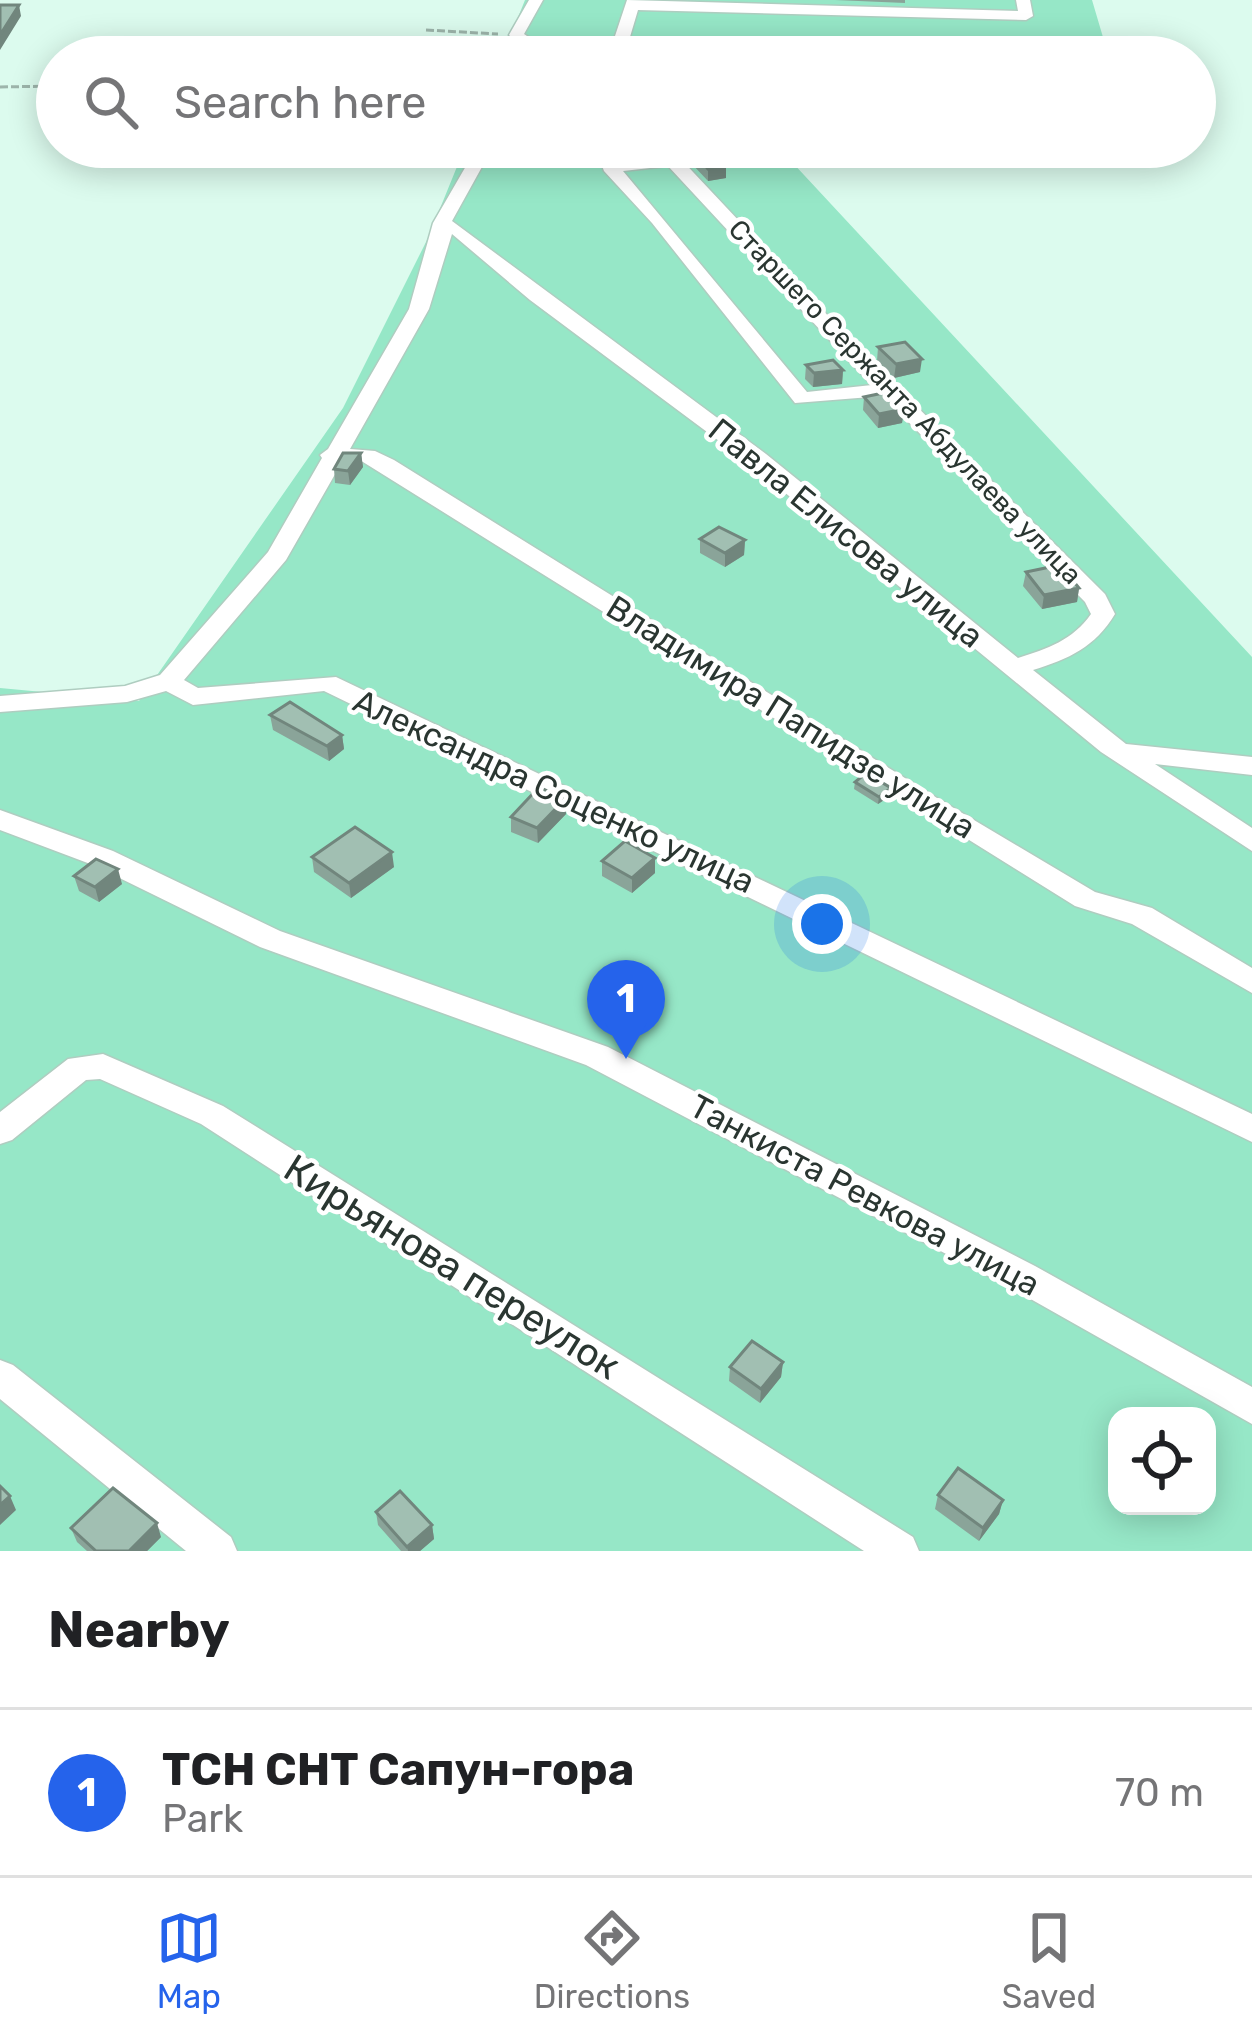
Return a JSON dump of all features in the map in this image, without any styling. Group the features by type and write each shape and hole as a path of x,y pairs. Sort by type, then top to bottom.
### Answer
{"lane":[{"path":"516,35 532,1"},
{"path":"623,36 633,3 1024,8"},
{"path":"0,704 127,694 169,681 278,555 419,310 442,223 475,168"},
{"path":"615,168 802,399 889,389"},
{"name":"Старшего Сержанта Абдулаева улица","path":"680,168 1096,599 1103,614 1094,631 1075,645 1014,667"},
{"name":"Павла Елисова улица","path":"442,223 458,230 537,296 758,459 1110,746 1252,841"},
{"name":"Владимира Папидзе улица","path":"332,455 367,456 386,465 1085,899 1142,916 1252,982"},
{"name":"Александра Соценко улица","path":"169,681 193,697 327,683 1252,1129"},
{"path":"1110,746 1153,758 1252,766"},
{"name":"Танкиста Ревкова улица","path":"0,820 103,858 270,939 597,1056 1003,1267 1252,1407"},
{"name":"Кирьянова переулок","path":"0,1131 79,1068 103,1066 212,1115 899,1551"},
{"path":"0,1377 218,1551"}],"path":[{"path":"426,30 516,35"},
{"path":"0,87 36,86"}],"green space":[{"path":"525,0 1092,0 1103,36 510,36"},
{"path":"456,168 798,168 1252,657 1252,1551 0,1551 0,688 139,701 343,408 428,238"}],"building":[{"path":"0,5 19,5 0,35"},
{"path":"905,342 922,359 896,364 878,347"},
{"path":"833,360 843,370 814,373 806,365"},
{"path":"888,392 904,409 879,414 864,397"},
{"path":"343,453 361,453 348,471 334,469"},
{"path":"719,527 745,540 725,553 700,539"},
{"path":"1060,565 1079,588 1044,595 1026,572"},
{"path":"290,702 342,735 327,746 270,715"},
{"path":"866,773 891,788 879,797 855,782"},
{"path":"539,787 565,799 537,828 511,817"},
{"path":"355,827 392,852 349,883 312,857"},
{"path":"625,841 655,858 632,878 602,861"},
{"path":"96,859 118,869 95,887 74,876"},
{"path":"752,1341 783,1362 761,1389 730,1367"},
{"path":"958,1468 1003,1500 983,1528 938,1495"},
{"path":"0,1486 10,1496 0,1505"},
{"path":"113,1488 157,1523 129,1551 96,1551 71,1528"},
{"path":"400,1491 432,1525 407,1547 376,1512"}],"place":[{"name":"ТСН СНТ Сапун-гора","path":"626,1059"}]}
